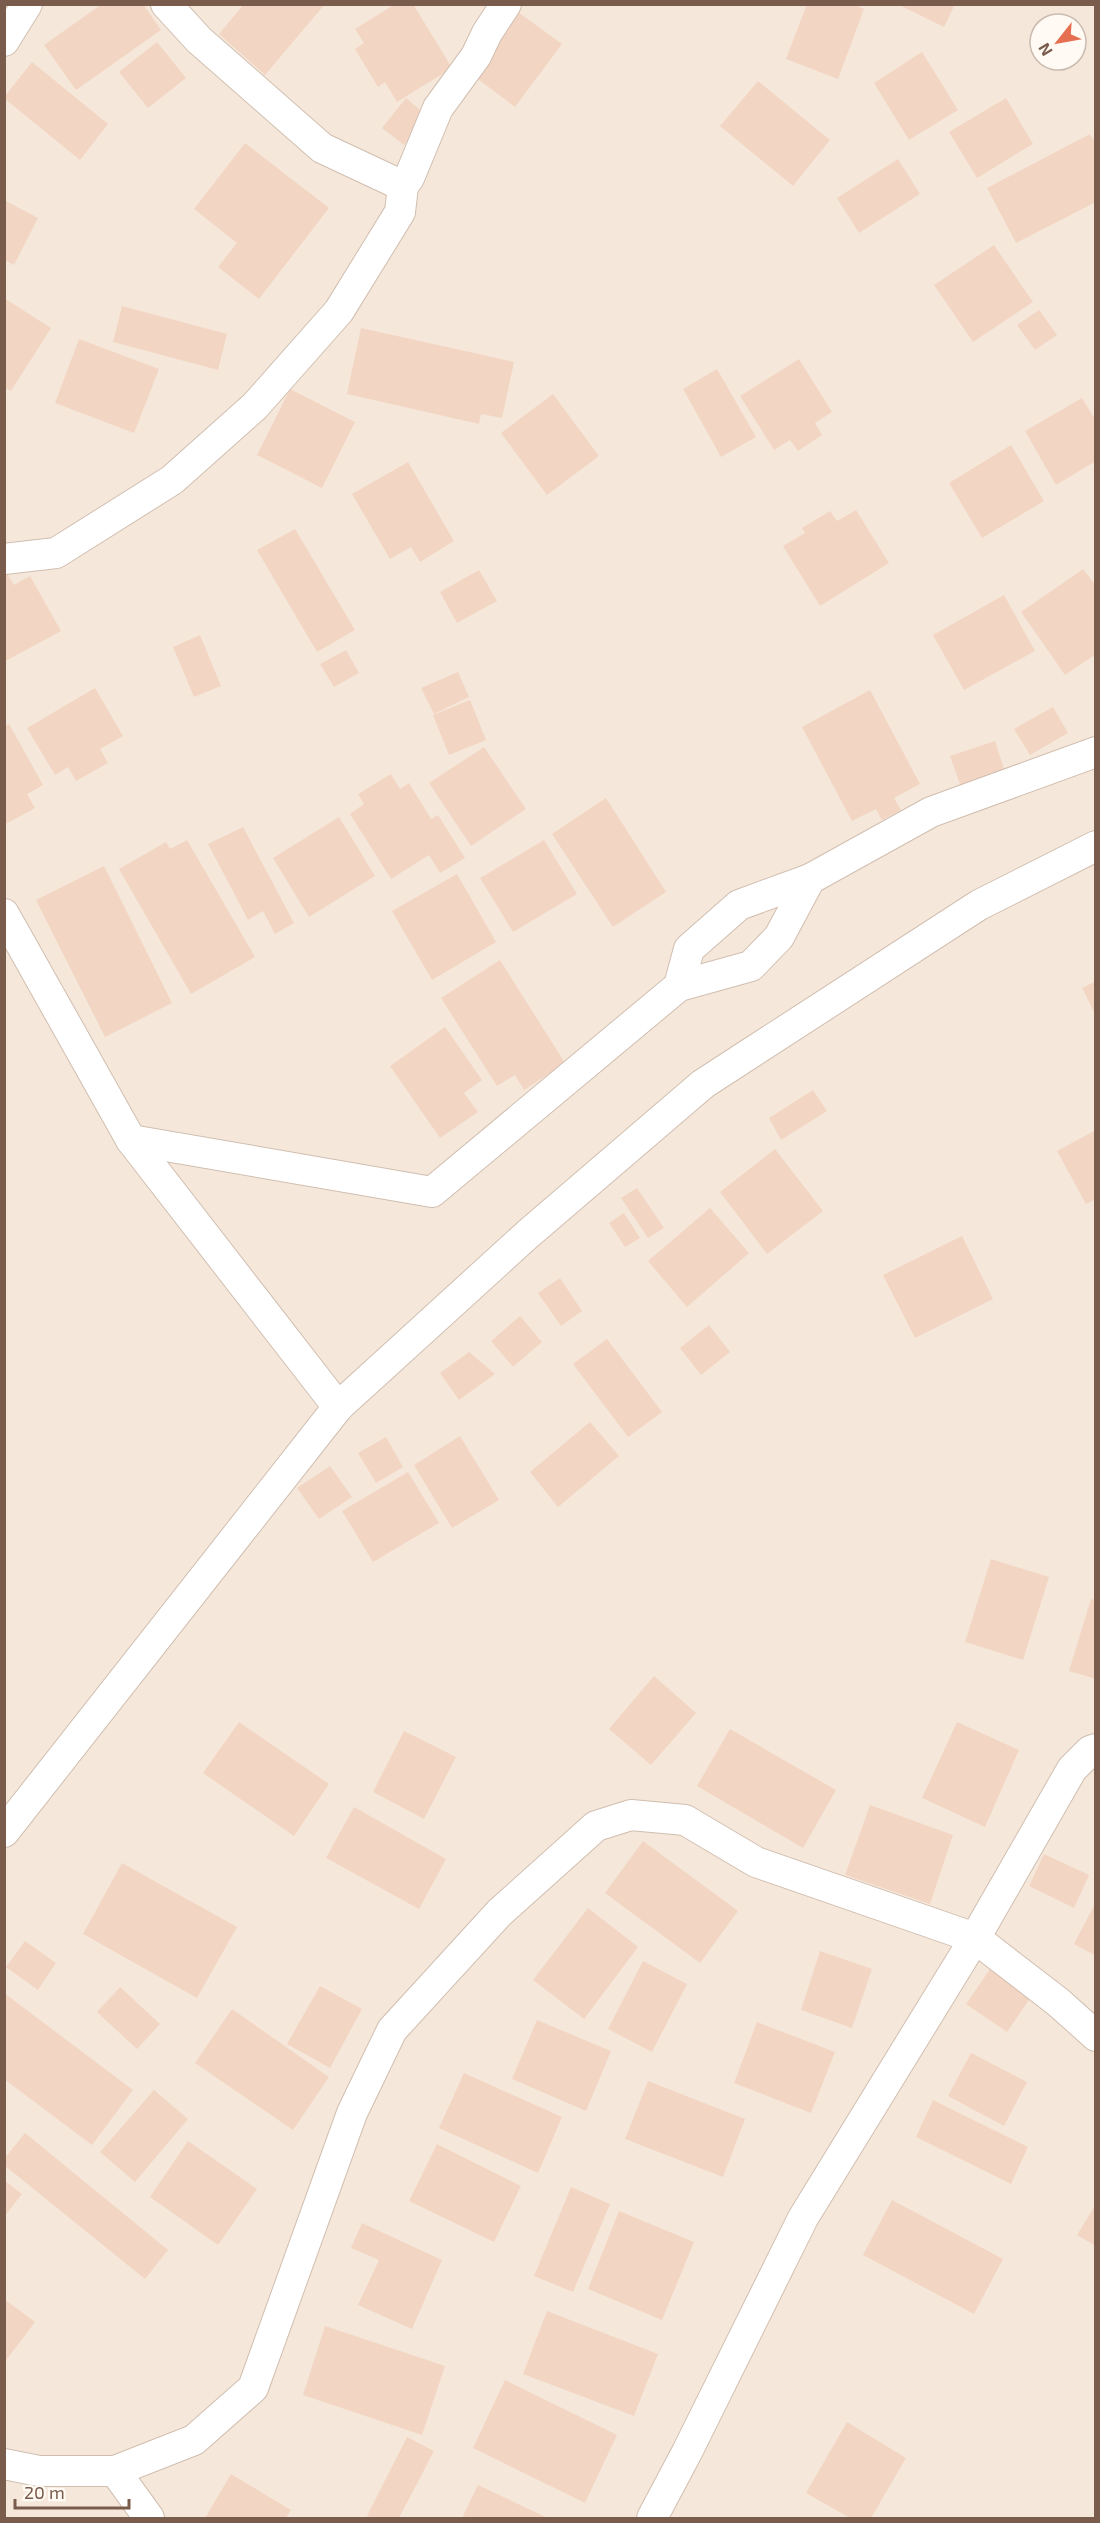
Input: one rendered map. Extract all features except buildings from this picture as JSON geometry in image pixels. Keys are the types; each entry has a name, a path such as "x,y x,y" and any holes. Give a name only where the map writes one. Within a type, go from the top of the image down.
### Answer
{"street":[{"path":"4,41 27,4"},
{"path":"166,4 199,40 322,148 403,186"},
{"path":"4,559 56,553 172,480 255,406 306,345 339,311 400,212 403,186 409,178 438,108 476,56 487,33 506,4"},
{"path":"679,986 689,949 739,905 810,879 931,812 1095,752"},
{"path":"4,1832 338,1407 528,1234 703,1084 979,904 1095,846"},
{"path":"131,1140 432,1192 679,986 751,966 778,938 810,879"},
{"path":"4,914 131,1140 338,1407"},
{"path":"652,2518 803,2218 975,1938 1072,1769 1095,1749"},
{"path":"4,2464 39,2470 116,2471 194,2440 253,2388 352,2113 392,2030 499,1913 596,1826 631,1815 685,1820 756,1862 975,1938 1058,2002 1095,2036"},
{"path":"116,2471 149,2518"}],"shaded area":[{"path":"5,5 1095,5 1095,2518 5,2518"}]}
